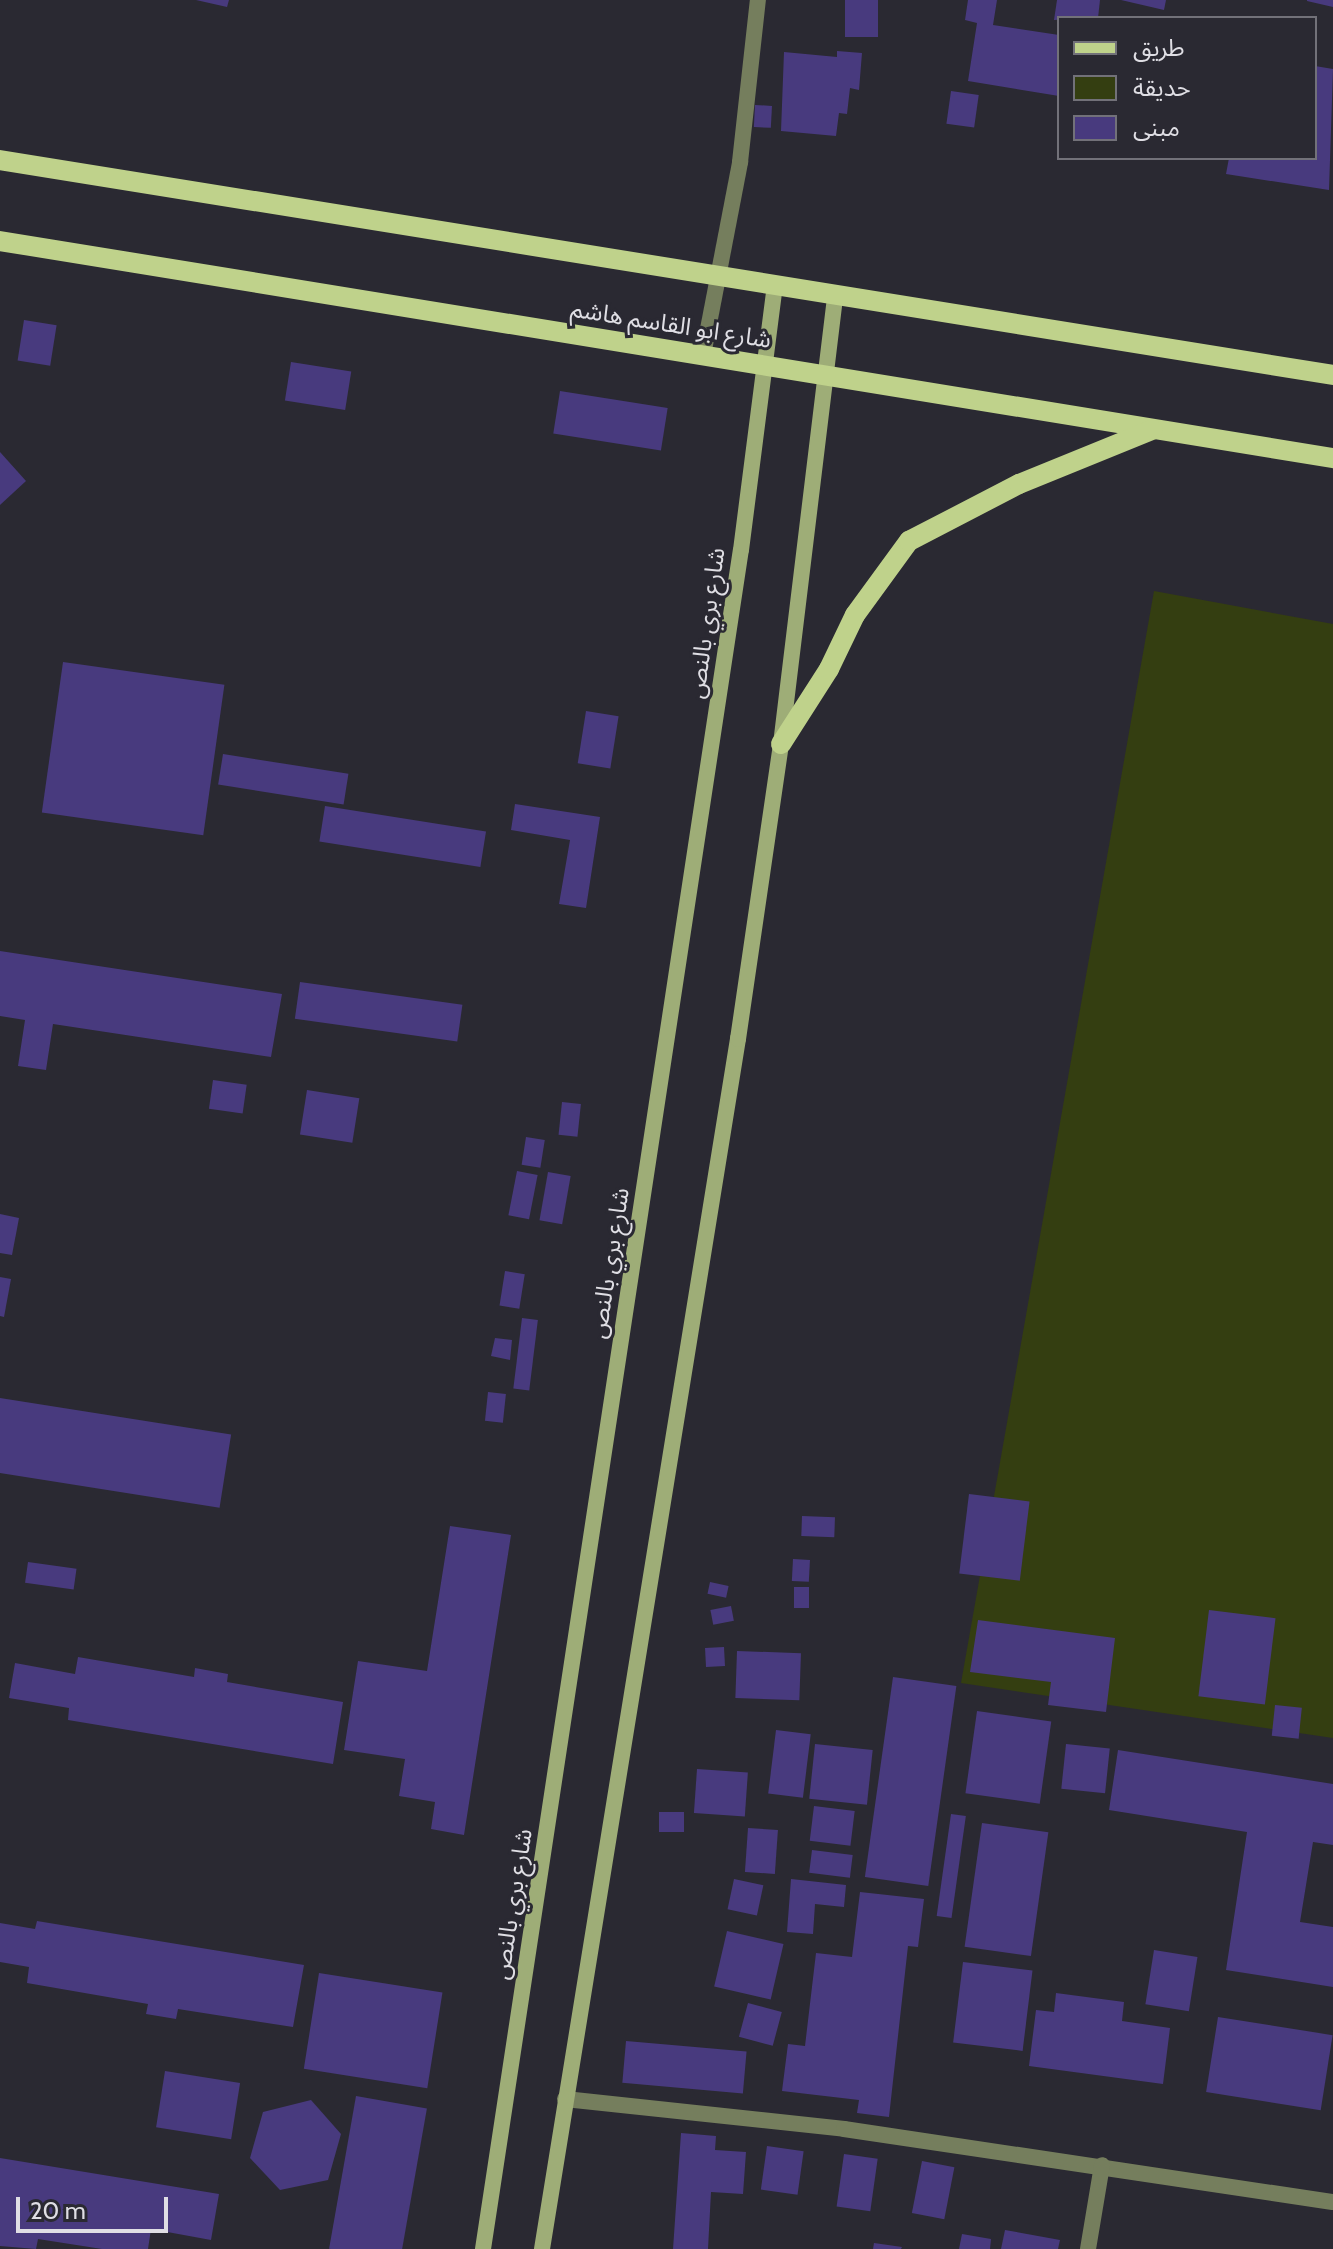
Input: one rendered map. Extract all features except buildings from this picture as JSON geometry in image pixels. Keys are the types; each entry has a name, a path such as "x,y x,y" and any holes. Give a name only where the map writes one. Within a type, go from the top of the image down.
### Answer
{"main road":[{"path":"0,160 1333,375"},
{"name":"شارع ابو القاسم هاشم","path":"0,241 1333,458"},
{"name":"شارع بري بالنص","path":"483,2249 739,566 775,284"},
{"path":"542,2249 675,1452 781,744 835,295"},
{"path":"781,744 829,669 855,615 909,541 1019,484 1155,429"}],"street":[{"path":"703,355 715,275 740,162 758,0"},
{"path":"565,2099 844,2129 1102,2165 1333,2202"},
{"path":"1088,2249 1102,2165"}],"green space":[{"path":"1154,591 1333,624 1333,1738 961,1683"}]}
